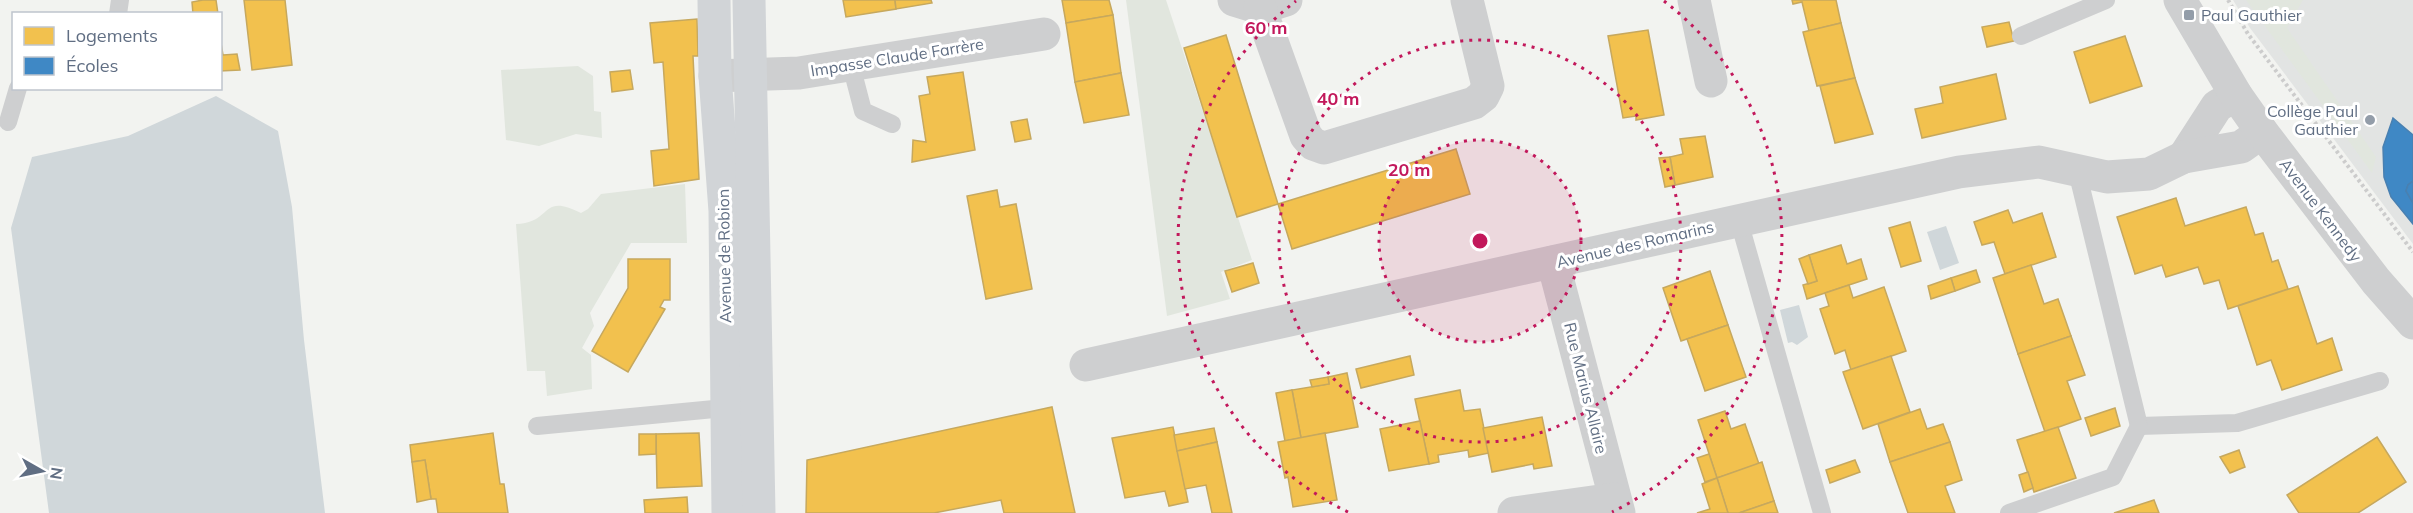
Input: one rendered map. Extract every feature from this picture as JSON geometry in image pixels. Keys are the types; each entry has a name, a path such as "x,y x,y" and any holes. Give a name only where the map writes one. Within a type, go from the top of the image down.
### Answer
{"main road":[{"name":"Avenue de Robion","path":"714,0 715,75 742,407 759,513"},
{"name":"Avenue de Robion","path":"728,513 742,407 750,75 749,0"}],"street":[{"path":"1260,3 1306,136 1313,144 1324,148 1474,104 1483,96 1488,86 1467,0"},
{"path":"1694,0 1711,81"},
{"name":"Avenue Kennedy","path":"2180,0 2236,95 2262,132 2376,281 2413,323"},
{"name":"Impasse Claude Farrère","path":"715,75 799,73 1044,34"},
{"path":"2184,157 2217,106 2236,95"},
{"name":"Avenue des Romarins","path":"1086,365 1959,172 2039,162 2107,177 2149,174 2184,157 2241,147 2262,132"},
{"name":"Rue Marius Allaire","path":"1553,262 1616,506"},
{"path":"1514,513 1616,506"}],"lane":[{"path":"2021,36 2106,0"},
{"path":"851,64 862,111 892,124"},
{"path":"8,122 17,90"},
{"path":"2009,513 2113,477 2139,426 2077,171"},
{"path":"1739,221 1822,513"},
{"path":"2139,426 2237,423 2380,381"},
{"path":"537,426 742,407"}],"path":[{"path":"2228,0 2248,34 2413,252"}],"shaded area":[{"path":"1126,0 1166,0 1252,260 1221,272 1230,299 1167,316"},
{"name":"Collège Paul Gauthier","path":"2233,0 2413,0 2413,244 2250,28"},
{"path":"2246,0 2303,0 2287,28 2376,157 2372,173"},
{"path":"578,66 593,76 594,111 601,112 602,138 576,134 539,146 506,140 501,70"},
{"path":"216,96 278,131 292,207 304,340 325,513 49,513 11,228 32,157 128,136"},
{"path":"685,184 687,243 631,243 590,313 594,326 582,348 591,355 592,389 547,396 545,371 527,371 516,224 536,219 552,207 568,207 581,213 588,209 601,194"},
{"path":"1946,226 1959,263 1940,270 1927,232"},
{"path":"1799,305 1808,337 1797,345 1792,342 1788,343 1780,310"}],"building: Logements":[{"path":"216,0 218,12 193,12 192,2"},
{"path":"244,0 285,0 292,65 252,70"},
{"path":"843,0 895,0 896,9 846,17"},
{"path":"895,0 931,0 932,3 896,9"},
{"path":"1062,0 1109,0 1113,15 1066,23"},
{"path":"1792,0 1836,0 1841,23 1809,31 1802,2 1793,4"},
{"path":"1113,15 1121,73 1075,82 1066,23"},
{"path":"697,19 698,56 693,56 699,179 654,186 651,151 669,149 663,62 654,63 650,23"},
{"path":"2009,22 2014,41 1987,47 1982,27"},
{"path":"1841,23 1855,78 1817,86 1803,32"},
{"path":"1648,30 1664,115 1636,120 1636,116 1623,118 1608,36"},
{"path":"1226,35 1278,204 1237,217 1184,48"},
{"path":"2125,36 2142,86 2090,103 2074,52"},
{"path":"222,49 223,55 237,54 240,70 222,71"},
{"path":"630,70 633,89 612,92 610,72"},
{"path":"963,72 975,150 912,162 913,140 926,142 919,96 930,94 927,77"},
{"path":"1121,73 1129,115 1084,123 1075,82"},
{"path":"1996,74 2006,119 1922,138 1915,109 1943,103 1940,87"},
{"path":"1855,78 1873,134 1835,143 1820,86"},
{"path":"1027,119 1031,139 1015,142 1011,122"},
{"path":"1705,136 1713,177 1675,185 1670,157 1683,154 1680,139"},
{"path":"1456,149 1470,194 1292,249 1278,204"},
{"path":"1670,157 1675,185 1665,187 1659,158"},
{"path":"997,190 1000,207 1016,204 1032,289 986,299 967,196"},
{"path":"2176,198 2185,226 2246,207 2255,235 2263,233 2272,262 2278,260 2288,289 2228,309 2219,280 2204,284 2198,267 2166,277 2162,265 2135,274 2117,217"},
{"path":"2008,210 2013,223 2042,213 2056,257 2005,274 1994,242 1982,245 1974,222"},
{"path":"1910,222 1921,261 1901,267 1889,228"},
{"path":"1841,245 1847,264 1861,259 1867,279 1807,299 1803,285 1817,281 1809,255"},
{"path":"1809,255 1817,281 1808,284 1799,259"},
{"path":"628,259 670,259 670,300 664,300 660,307 665,309 628,372 592,351 628,288"},
{"path":"1253,263 1259,283 1232,292 1225,271"},
{"path":"2031,265 2044,304 2058,299 2071,336 2018,354 1993,278"},
{"path":"1976,270 1980,282 1955,291 1951,278"},
{"path":"1710,271 1728,325 1681,341 1663,288"},
{"path":"1951,278 1955,291 1931,299 1928,286"},
{"path":"1849,285 1853,298 1884,287 1906,351 1851,370 1845,350 1835,354 1820,309 1829,306 1825,293"},
{"path":"2298,286 2317,344 2332,338 2342,370 2282,390 2271,360 2257,365 2238,306"},
{"path":"1728,325 1746,377 1705,391 1687,339"},
{"path":"2071,336 2085,375 2067,381 2081,419 2045,432 2018,354"},
{"path":"1410,356 1414,375 1361,388 1356,369"},
{"path":"1891,356 1910,412 1863,429 1843,372"},
{"path":"1347,373 1358,427 1301,438 1292,390 1329,384 1328,377"},
{"path":"1328,377 1329,384 1312,387 1310,380"},
{"path":"1292,390 1301,438 1285,441 1276,393"},
{"path":"1460,390 1464,411 1480,409 1489,453 1469,457 1468,450 1438,455 1439,462 1429,464 1415,399"},
{"path":"1052,407 1075,513 1004,513 1001,500 934,513 806,513 807,460"},
{"path":"2115,408 2120,426 2091,436 2085,418"},
{"path":"1920,409 1927,429 1943,424 1950,442 1890,462 1878,424"},
{"path":"1725,411 1731,429 1745,424 1759,464 1717,478 1698,420"},
{"path":"1542,417 1552,466 1534,469 1533,464 1492,472 1483,428"},
{"path":"1420,421 1429,464 1389,471 1380,429"},
{"path":"1173,427 1188,502 1169,506 1165,491 1125,498 1112,438"},
{"path":"2058,427 2076,478 2034,492 2017,440"},
{"path":"1214,428 1217,442 1177,451 1174,435"},
{"path":"493,433 500,484 504,484 508,513 438,513 436,499 431,499 425,460 412,462 410,445"},
{"path":"699,433 702,486 657,488 656,434"},
{"path":"1325,433 1337,500 1293,507 1288,477 1285,478 1278,442"},
{"path":"639,434 656,434 656,454 639,455"},
{"path":"2377,437 2406,482 2358,513 2299,513 2287,495"},
{"path":"1217,442 1232,513 1212,513 1206,485 1185,489 1177,451"},
{"path":"1950,442 1962,480 1945,486 1955,513 1908,513 1890,462"},
{"path":"2239,450 2245,467 2230,473 2220,457"},
{"path":"1709,454 1717,478 1705,482 1697,458"},
{"path":"425,460 431,499 417,502 412,462"},
{"path":"1855,460 1860,472 1830,483 1826,470"},
{"path":"1762,462 1774,501 1739,513 1728,513 1717,478"},
{"path":"2028,472 2033,488 2024,492 2019,475"},
{"path":"1717,478 1728,513 1697,513 1710,509 1702,484"},
{"path":"687,497 688,513 645,513 644,500"},
{"path":"2154,500 2159,513 2114,513"},
{"path":"1774,501 1778,513 1739,513"}],"building: Écoles":[{"path":"2393,118 2413,135 2413,181 2408,185 2406,191 2413,203 2413,224 2391,197 2384,177 2383,147"},
{"path":"2413,181 2413,203 2406,191 2408,185"}],"place":[{"name":"Paul Gauthier","path":"2189,15"},
{"name":"Collège Paul Gauthier","path":"2370,120"}]}
